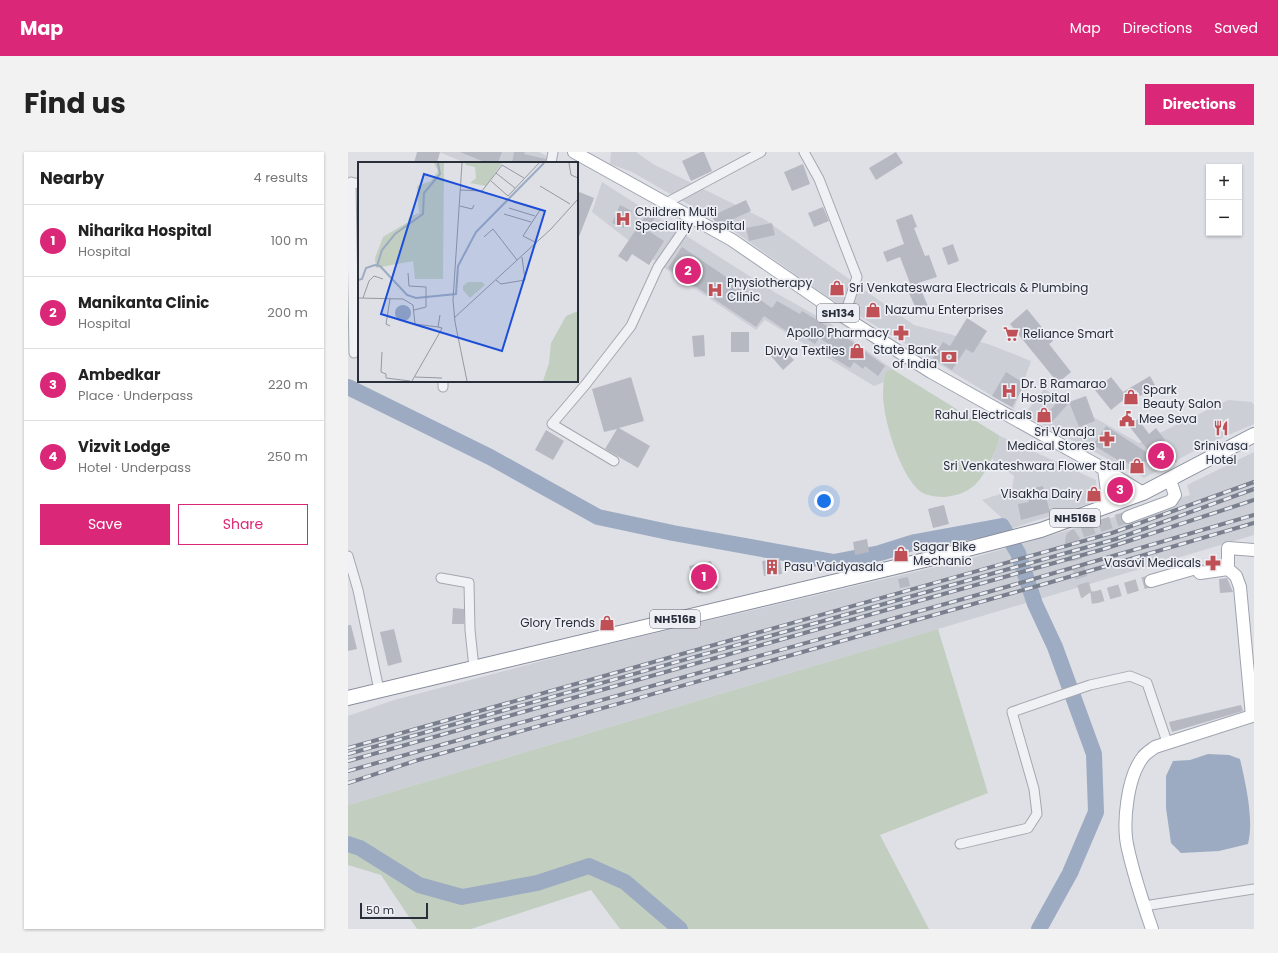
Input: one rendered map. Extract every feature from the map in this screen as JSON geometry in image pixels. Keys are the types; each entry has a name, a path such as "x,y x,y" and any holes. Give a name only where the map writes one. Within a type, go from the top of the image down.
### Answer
{"highway":[{"name":"NH516B","path":"348,698 1003,541 1041,530 1143,493 1254,435"}],"main road":[{"name":"SH134","path":"574,152 732,240 844,317 973,397 1104,469 1143,493"},
{"path":"1104,469 1109,506"},
{"path":"1128,517 1171,501 1175,495 1170,480"},
{"path":"1152,929 1127,848 1125,825 1132,781 1144,756 1155,748 1167,742 1252,716 1240,587 1236,576 1228,569 1228,548 1254,550"},
{"path":"1151,581 1196,568 1200,573 1228,569"}],"street":[{"path":"551,162 553,152"},
{"path":"666,203 761,152"},
{"path":"804,152 819,179 857,277 844,317"},
{"path":"354,353 351,182 358,184"},
{"path":"614,461 552,424 586,384 631,326 658,267 692,218"},
{"path":"348,556 358,590 379,690"},
{"path":"441,578 469,583 470,630 474,668"},
{"path":"960,844 1028,828 1037,814 1034,789 1012,712 1090,685 1130,676 1147,683 1167,742"},
{"path":"1144,906 1254,890"}],"shaded area":[{"path":"439,152 539,152 557,162 464,162"},
{"path":"611,152 636,152 653,164 764,219 914,325 988,344 1031,361 1014,409 826,296 728,227 632,172 610,164"},
{"path":"602,182 776,293 831,324 892,369 885,372 884,382 874,386 765,320 756,330 663,267 592,212"},
{"path":"1044,389 1139,443 1228,400 1252,402 1254,405 1254,424 1203,446 1144,478 1024,415"},
{"path":"1000,436 1096,480 1097,501 1013,528 982,500 1012,490 1014,476 992,459"},
{"path":"1254,452 1254,535 348,805 348,716 394,700 576,652 961,561 1190,495 1187,485"}],"green space":[{"path":"892,369 1000,436 989,465 980,479 970,489 963,493 945,497 923,493 913,484 900,461 889,432 886,418 883,391 885,372"},
{"path":"938,629 988,793 880,835 929,929 620,929 591,890 471,929 417,929 381,875 348,865 348,805"}],"water":[{"path":"1208,754 1229,755 1240,759 1250,813 1250,835 1248,844 1219,851 1181,853 1171,843 1166,808 1166,776 1173,761 1190,760"}],"building":[{"path":"417,152 440,152 437,162 414,162"},
{"path":"460,152 502,152 498,162 485,162"},
{"path":"514,152 525,152 524,154 546,159 545,162 512,162"},
{"path":"704,152 712,171 691,181 682,161"},
{"path":"896,152 903,163 876,180 869,168"},
{"path":"803,164 810,184 792,191 784,172"},
{"path":"578,191 594,198 578,239"},
{"path":"746,200 751,211 720,225 715,222 712,216"},
{"path":"620,205 632,211 624,228 612,223"},
{"path":"823,207 829,221 814,227 808,213"},
{"path":"648,212 655,218 647,230 664,241 649,265 632,254 627,262 618,256"},
{"path":"912,214 917,227 914,228 925,256 929,255 937,277 918,283 928,306 917,311 909,293 913,291 900,257 887,262 883,252 904,244 896,220"},
{"path":"772,223 775,235 749,241 746,228"},
{"path":"953,244 959,261 948,265 942,248"},
{"path":"682,247 772,308 777,301 800,314 802,311 847,338 885,366 878,376 865,366 863,369 854,362 850,368 832,357 838,350 819,338 815,344 800,335 799,337 788,332 764,316 756,327 668,268"},
{"path":"1027,309 1053,341 1049,344 1071,372 1058,383 1010,324"},
{"path":"967,318 987,331 973,353 966,349 952,370 933,358 943,342 950,346"},
{"path":"731,332 749,332 749,352 731,352"},
{"path":"704,335 705,356 694,357 692,336"},
{"path":"781,347 794,360 783,370 771,356"},
{"path":"1006,372 1025,384 1012,407 992,396"},
{"path":"1150,376 1156,387 1140,396 1136,390 1111,410 1095,390 1111,377 1123,392"},
{"path":"631,377 644,421 619,428 650,446 638,468 605,449 617,429 604,432 592,389"},
{"path":"1086,396 1095,421 1079,427 1069,402"},
{"path":"1061,398 1068,404 1051,423 1044,417"},
{"path":"1138,419 1149,434 1156,428 1165,440 1163,442 1177,461 1168,468 1154,450 1151,454 1129,426"},
{"path":"1106,426 1151,455 1139,471 1120,458 1118,460 1093,445"},
{"path":"546,430 564,441 553,460 535,450"},
{"path":"1043,486 1050,512 1021,520 1018,504 1029,502 1026,490"},
{"path":"944,505 949,524 933,528 928,509"},
{"path":"867,539 869,552 855,555 853,542"},
{"name":"Pasu Vaidyasala","path":"780,558 782,574 764,576 762,561"},
{"path":"711,561 718,588 697,594 689,566"},
{"path":"908,577 910,586 900,588 898,579"},
{"path":"1227,578 1233,592 1220,593 1219,579"},
{"path":"453,608 464,609 464,624 452,624"},
{"path":"348,625 351,625 357,649 348,651"},
{"path":"394,629 402,662 388,666 380,632"},
{"path":"1241,705 1243,711 1172,732 1169,722"}],"waterway":[{"path":"348,387 490,457 598,517 673,533 834,562 880,553 915,542 1002,526 1018,553 1035,604 1055,647 1094,754 1096,812 1070,873 1039,929"},
{"path":"348,844 360,848 419,885 462,897 537,883 589,866 625,882 680,929"}],"tunnel":[{"path":"1128,517 1078,533 1072,537 1071,542 1086,594 1089,598 1097,597 1151,581"}],"railway":[{"path":"348,748 1112,533 1254,482"},
{"path":"348,754 1116,539 1254,489"},
{"path":"348,761 1104,549 1254,500"},
{"path":"348,771 1013,585 1254,515"},
{"path":"348,783 418,760 1048,583 1254,523"}],"place":[{"name":"Children Multi Speciality Hospital","path":"623,219"},
{"name":"Manikanta Clinic","path":"688,271"},
{"name":"Sri Venkateswara Electricals & Plumbing","path":"837,288"},
{"name":"Physiotherapy Clinic","path":"715,290"},
{"name":"Nazumu Enterprises","path":"873,310"},
{"name":"Apollo Pharmacy","path":"901,333"},
{"name":"Reliance Smart","path":"1011,334"},
{"name":"Divya Textiles","path":"857,351"},
{"name":"State Bank of India","path":"949,357"},
{"name":"Dr. B Ramarao Hospital","path":"1009,391"},
{"name":"Spark Beauty Salon","path":"1131,397"},
{"name":"Rahul Electricals","path":"1044,415"},
{"name":"Mee Seva","path":"1127,419"},
{"name":"Srinivasa Hotel","path":"1221,428"},
{"name":"Sri Vanaja Medical Stores","path":"1107,439"},
{"name":"Vizvit Lodge","path":"1161,456"},
{"name":"Sri Venkateshwara Flower Stall","path":"1137,466"},
{"name":"Ambedkar","path":"1120,490"},
{"name":"Visakha Dairy","path":"1094,494"},
{"name":"Sagar Bike Mechanic","path":"901,554"},
{"name":"Vasavi Medicals","path":"1213,563"},
{"name":"Pasu Vaidyasala","path":"772,567"},
{"name":"Niharika Hospital","path":"704,577"},
{"name":"Glory Trends","path":"607,623"}]}
